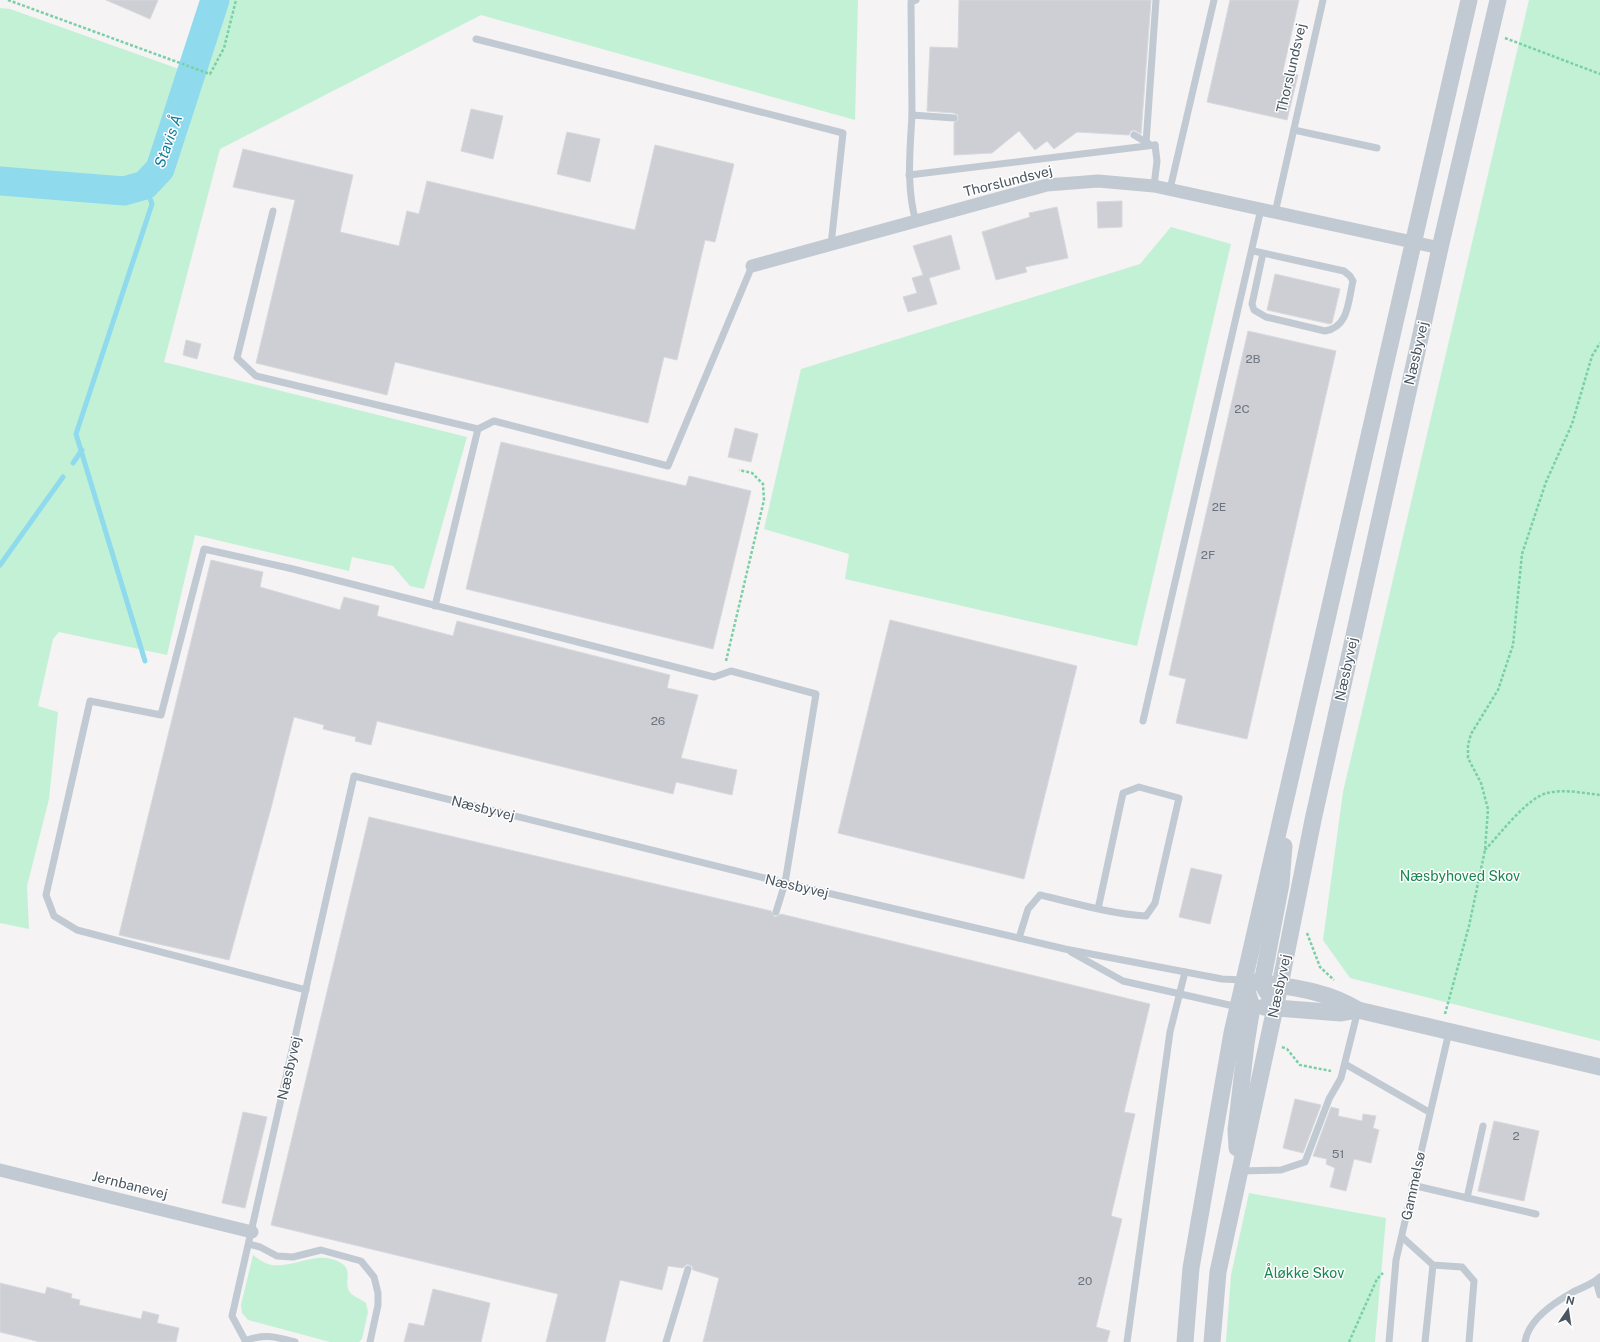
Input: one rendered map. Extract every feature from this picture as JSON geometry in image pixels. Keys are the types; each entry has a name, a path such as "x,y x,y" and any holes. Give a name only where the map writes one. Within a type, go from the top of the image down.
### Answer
{"street":[{"name":"Næsbyvej","path":"1185,1342 1190,1268 1232,1033 1245,1007 1244,980 1412,242 1469,0"},
{"name":"Næsbyvej","path":"1212,1342 1218,1272 1280,985 1313,820 1440,248 1498,0"},
{"name":"Thorslundsvej","path":"752,266 1047,185 1098,182 1154,186 1170,189 1440,248"},
{"path":"1275,1006 1262,983 1281,884 1289,786"},
{"path":"1244,980 1320,992 1345,1002 1358,1010 1600,1067"},
{"path":"1239,1171 1236,1130 1246,1044 1245,1007 1275,1006 1341,1012 1358,1010"},
{"name":"Jernbanevej","path":"0,1170 250,1238"}],"lane":[{"path":"916,0 911,2 912,115 909,175 911,204 916,222"},
{"path":"1146,143 1156,0"},
{"path":"1170,189 1214,0"},
{"name":"Thorslundsvej","path":"1275,213 1323,0"},
{"path":"476,39 843,134 831,244"},
{"path":"912,115 954,118"},
{"path":"1294,130 1377,148"},
{"path":"1134,135 1146,143 1155,145"},
{"path":"909,175 1155,145"},
{"path":"1154,186 1157,161 1155,145"},
{"path":"1142,721 1253,251 1261,210"},
{"path":"273,211 237,358 256,376 478,429 494,421 668,466 752,266"},
{"path":"1253,251 1263,253 1344,271 1350,276 1352,281 1344,318 1341,324 1334,329 1326,331 1266,317 1254,310 1252,304 1263,253"},
{"path":"434,606 478,429"},
{"path":"306,990 76,930 54,916 46,895 90,701 161,715 204,549 293,569 714,677 731,671 816,694 785,883 776,912"},
{"name":"Næsbyvej","path":"245,1342 232,1316 354,776 785,883 1065,949 1222,980 1244,980"},
{"path":"1019,938 1028,909 1040,895 1128,915 1146,916 1155,903 1179,798 1138,787 1123,793 1098,908"},
{"name":"Næsbyvej","path":"1065,949 1123,981 1245,1007"},
{"path":"1127,1342 1170,1032 1185,972"},
{"path":"1239,1171 1281,1170 1305,1162 1329,1100 1342,1074 1358,1010"},
{"name":"Gammelsø","path":"1389,1342 1396,1260 1412,1185 1449,1032"},
{"path":"1345,1064 1429,1112"},
{"path":"1467,1198 1483,1126"},
{"path":"1412,1185 1536,1214"},
{"path":"1402,1237 1433,1265 1462,1267 1474,1281 1469,1342"},
{"path":"250,1238 260,1247 277,1256 293,1257 322,1250 362,1261 374,1277 378,1293 378,1305 370,1342"},
{"path":"1425,1342 1433,1265"},
{"path":"666,1342 688,1269"},
{"path":"1525,1342 1526,1334 1543,1312 1572,1293 1598,1279 1600,1296"},
{"path":"245,1342 258,1336 265,1335 295,1342"}],"path":[{"path":"8,0 210,74 224,48 236,0"},
{"path":"1490,35 1510,39 1600,74"},
{"path":"1449,1032 1444,1016 1469,926 1485,850 1488,809 1481,783 1468,758 1468,745 1471,734 1498,690 1513,645 1522,554 1546,482 1572,424 1592,356 1600,343"},
{"path":"723,674 764,500 763,484 752,473 739,470"},
{"path":"1485,850 1526,805 1546,793 1568,791 1600,795"},
{"path":"1294,912 1308,934 1320,967 1336,982"},
{"path":"1267,1040 1287,1049 1300,1064 1342,1074"},
{"path":"1349,1342 1377,1279 1396,1260"}],"green space":[{"path":"220,0 858,0 855,120 481,15 220,149 164,362 467,437 424,589 410,586 393,566 352,557 349,571 195,535 167,655 59,632 53,639 38,706 58,712 49,799 27,886 29,929 0,923 0,193 97,198 144,198 158,193 193,102"},
{"name":"Næsbyhoved Skov","path":"1529,0 1600,0 1600,1041 1350,978 1323,940 1343,792"},
{"path":"0,8 10,9 179,69 168,118 160,145 152,164 143,174 136,178 124,181 0,168"},
{"path":"1171,227 1231,244 1137,646 845,579 849,554 764,529 801,369 1140,264"},
{"name":"Åløkke Skov","path":"1249,1193 1386,1218 1375,1342 1226,1342 1231,1275"},
{"path":"253,1255 272,1265 290,1264 315,1258 324,1258 332,1259 345,1266 347,1269 347,1283 349,1291 366,1303 368,1312 362,1339 359,1342 330,1342 248,1320 242,1313 241,1305"}],"building":[{"path":"106,0 158,0 150,19"},
{"path":"959,0 1151,0 1141,134 1134,130 1131,131 1129,135 1077,132 1054,149 1047,141 1035,150 1019,131 992,153 954,155 954,123 958,120 958,115 954,113 927,111 930,47 958,48"},
{"path":"1230,0 1299,0 1283,71 1298,75 1287,120 1207,102"},
{"path":"471,109 503,116 493,159 461,151"},
{"path":"567,132 600,139 590,182 557,174"},
{"path":"655,145 734,164 715,242 705,240 677,360 664,357 648,423 395,362 387,395 256,363 295,200 233,187 243,149 353,175 340,232 399,246 407,211 419,214 427,181 635,230"},
{"path":"1122,201 1122,227 1098,228 1097,202"},
{"path":"1057,207 1068,258 1025,267 1027,272 996,280 982,232 1030,217 1029,213"},
{"path":"951,235 960,269 929,278 937,304 908,312 903,297 917,293 912,278 923,275 913,246"},
{"path":"1275,274 1340,289 1332,323 1330,324 1267,310"},
{"path":"1248,331 1336,351 1247,739 1176,723 1186,679 1169,675"},
{"path":"186,340 201,344 197,359 183,355"},
{"path":"735,428 758,434 751,462 728,457"},
{"path":"501,442 686,486 689,476 751,491 713,649 466,589"},
{"path":"211,560 263,572 260,587 340,610 344,597 379,606 377,616 453,636 457,621 670,675 667,688 698,695 681,758 737,770 732,795 676,782 673,794 377,721 371,745 355,741 356,737 323,729 324,725 294,717 271,808 229,960 119,935"},
{"path":"890,620 1077,666 1024,879 838,833"},
{"path":"369,817 771,911 775,917 781,914 1150,1004 1124,1112 1135,1114 1111,1216 1122,1219 1096,1327 1110,1331 1107,1342 703,1342 719,1278 693,1270 692,1266 687,1264 683,1268 668,1266 662,1290 620,1280 605,1342 546,1342 558,1294 271,1225"},
{"path":"1191,868 1222,875 1210,924 1179,917"},
{"path":"1295,1099 1321,1105 1303,1153 1283,1148"},
{"path":"1331,1107 1339,1109 1338,1116 1362,1121 1363,1114 1376,1116 1373,1128 1379,1130 1371,1163 1354,1159 1346,1191 1330,1187 1335,1168 1326,1164 1327,1159 1313,1156"},
{"path":"243,1112 267,1117 245,1208 222,1203"},
{"path":"1494,1121 1539,1131 1524,1201 1478,1191"},
{"path":"0,1283 45,1294 47,1287 72,1294 71,1298 80,1300 79,1305 141,1319 143,1311 159,1315 157,1323 179,1328 176,1342 40,1342 0,1332"},
{"path":"433,1289 490,1303 481,1342 404,1342 409,1323 424,1326"}],"waterway":[{"name":"Stavis Å","path":"0,181 124,191 145,185 160,169 215,0"},
{"path":"145,185 152,204 76,434 145,661"},
{"path":"73,463 82,450"},
{"path":"0,565 63,477"}]}
